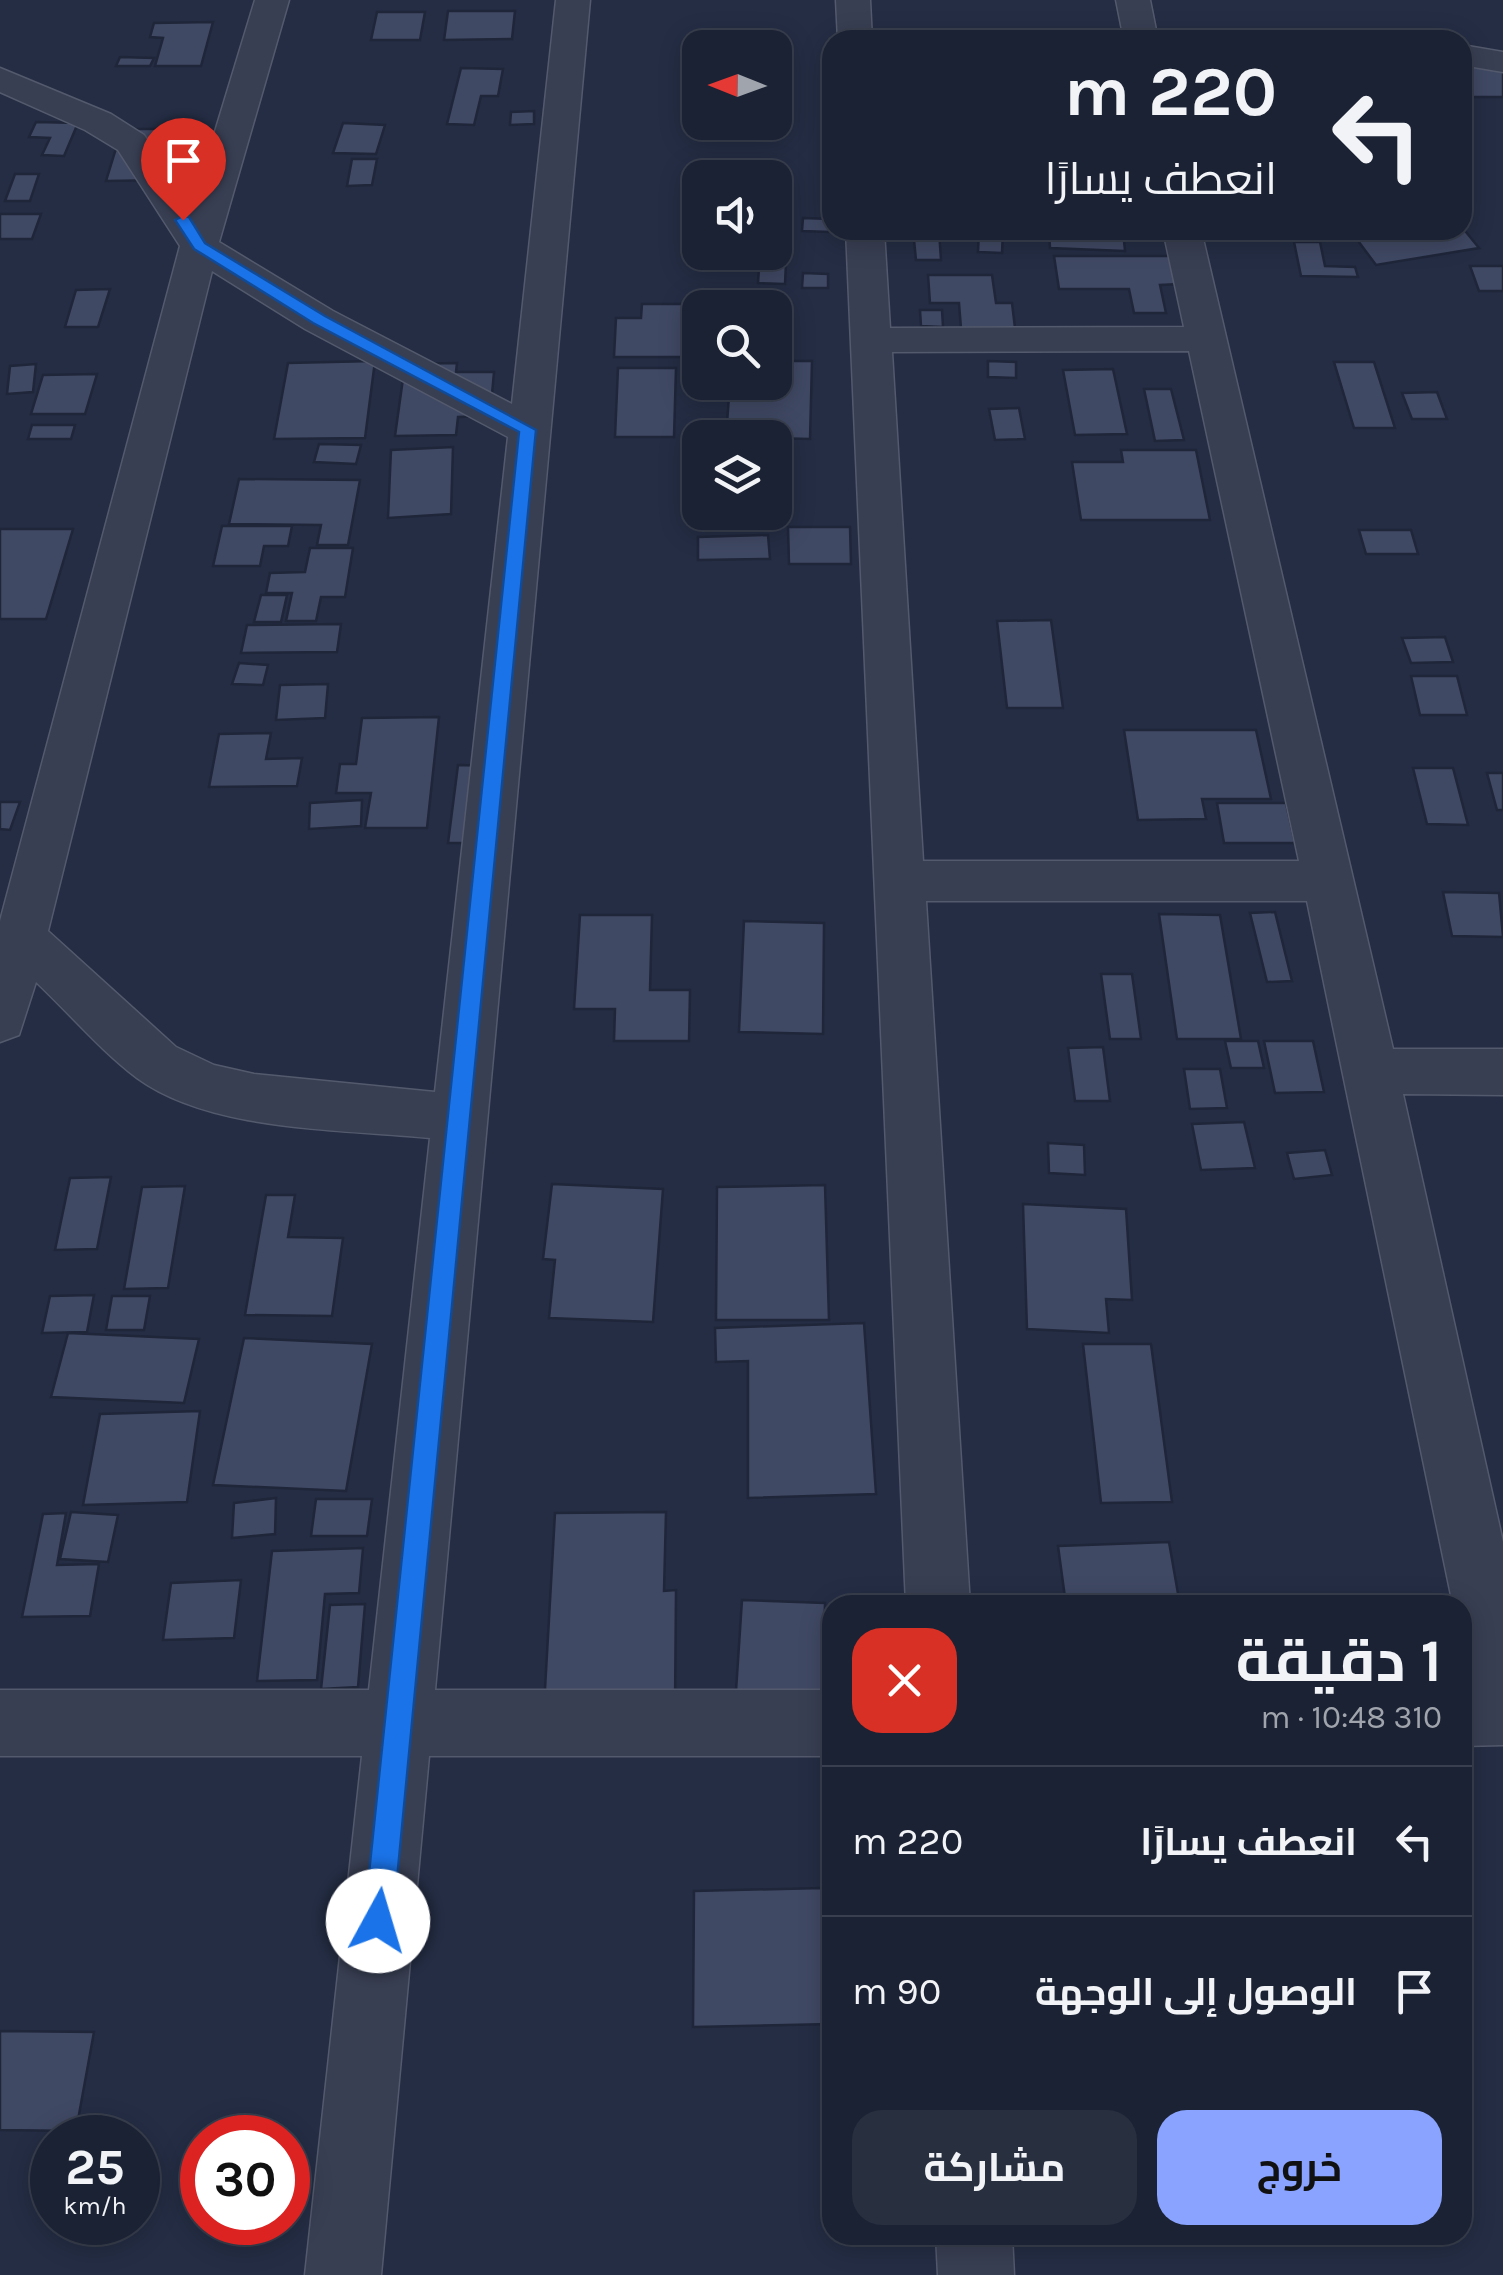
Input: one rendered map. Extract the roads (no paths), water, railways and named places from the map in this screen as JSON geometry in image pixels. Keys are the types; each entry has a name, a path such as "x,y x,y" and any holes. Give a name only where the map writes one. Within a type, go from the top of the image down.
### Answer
{"street":[{"path":"0,1020 21,937 23,838 272,0"},
{"path":"343,2275 573,0"},
{"path":"854,0 856,30"},
{"path":"1132,0 1139,30"},
{"path":"1472,57 1503,62"},
{"path":"0,80 98,122 131,143 199,246 319,320 528,430"},
{"path":"866,240 937,1595"},
{"path":"1184,240 1371,1070 1503,1689"},
{"path":"871,340 1206,339"},
{"path":"900,880 1328,882"},
{"path":"21,937 156,1063 204,1086 254,1097 458,1118"},
{"path":"1371,1070 1503,1072"},
{"path":"1472,1713 1503,1712"},
{"path":"0,1723 822,1723"},
{"path":"974,2245 976,2275"}]}
